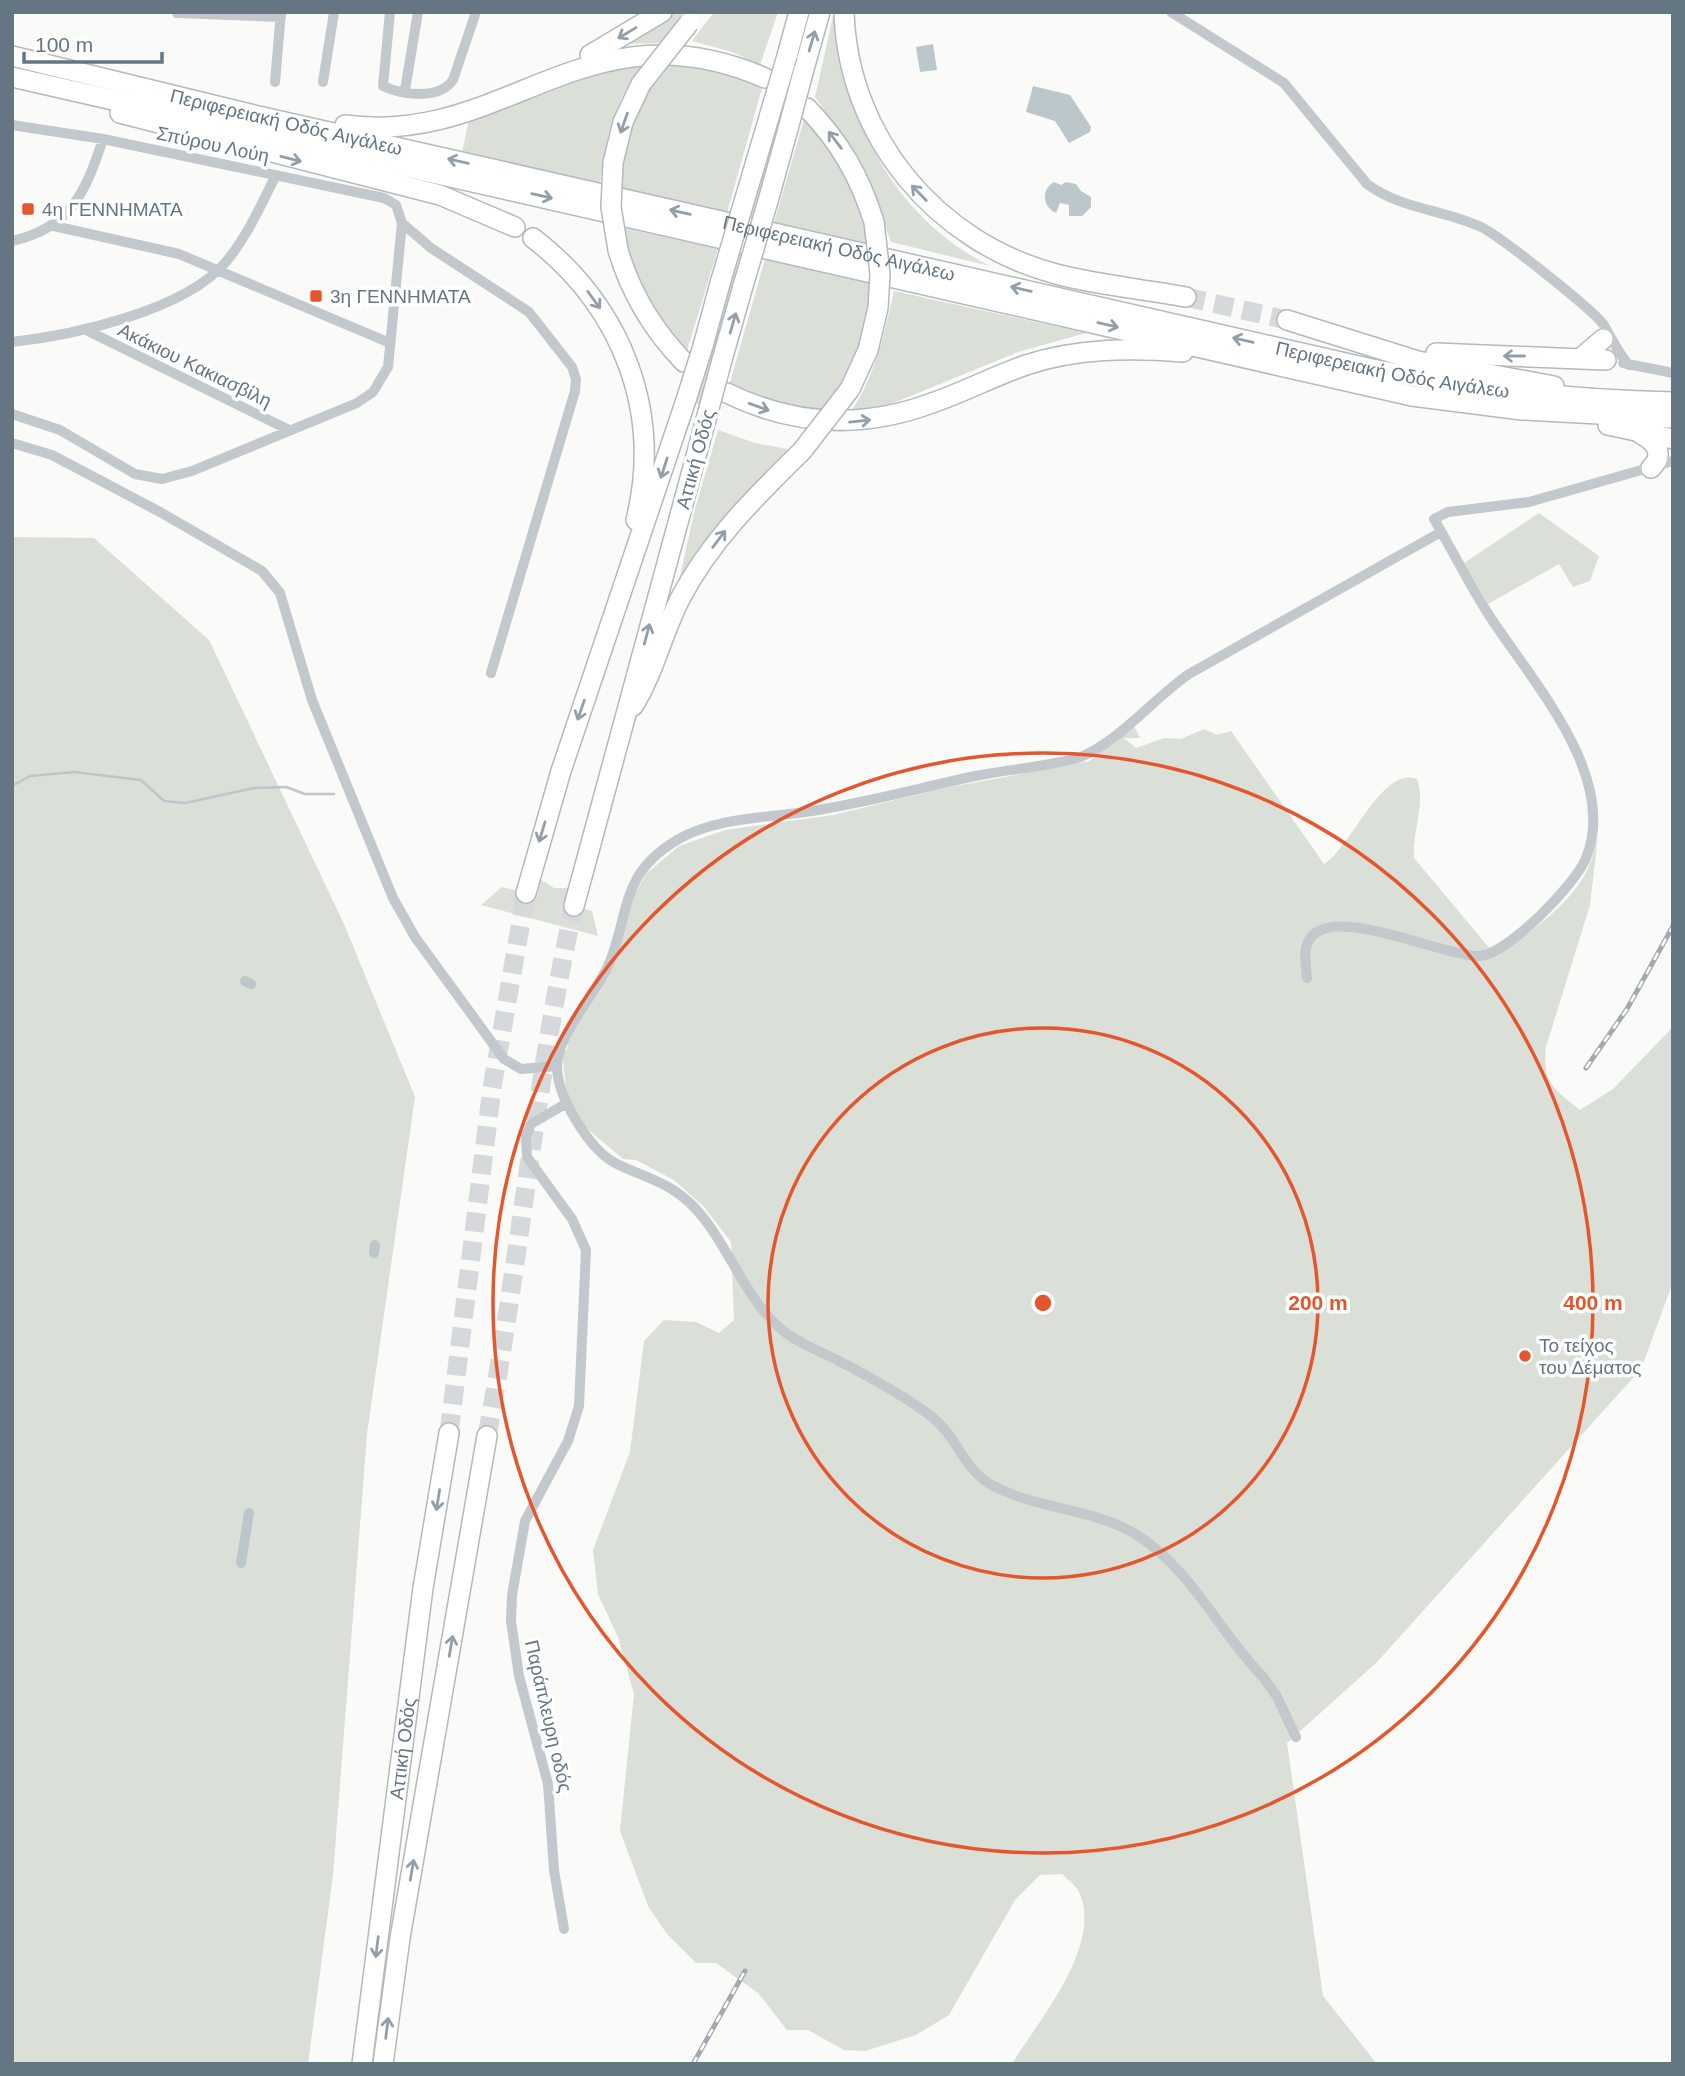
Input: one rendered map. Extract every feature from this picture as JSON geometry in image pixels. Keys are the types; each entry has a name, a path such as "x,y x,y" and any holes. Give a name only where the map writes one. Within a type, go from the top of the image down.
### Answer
{"highway":[{"path":"563,70 662,12"},
{"name":"Αττική Οδός","path":"526,893 561,771 703,346 799,12"},
{"name":"Αττική Οδός","path":"574,906 622,723 820,12"},
{"path":"844,12 853,73 868,118 904,177 943,216 989,247 1047,271 1186,297"},
{"path":"684,362 643,311 618,250 611,207 614,163 623,122 641,84 695,17"},
{"path":"250,114 282,114 356,127 393,126 465,110 563,70 612,55 661,51 719,59 765,78"},
{"name":"Περιφερειακή Οδός Αιγάλεω","path":"12,57 250,114 1372,369 1518,394 1673,400"},
{"name":"Περιφερειακή Οδός Αιγάλεω","path":"12,77 1412,396 1586,415 1673,418"},
{"path":"44,84 73,99 163,127 440,195 515,227"},
{"path":"622,723 647,684 667,624 693,575 737,517 802,451 850,389 868,350 878,308 879,257 874,222 849,160 826,128 807,108"},
{"path":"533,238 580,280 605,315 624,350 641,406 645,448 640,500 601,649"},
{"path":"1287,320 1418,361 1548,385 1673,400"},
{"path":"1313,327 1448,354 1606,360"},
{"path":"1582,357 1602,331"},
{"path":"727,393 748,404 793,417 853,422 912,410 1025,365 1087,352 1161,350 1263,367 1312,372"},
{"path":"1470,403 1499,413 1634,430 1673,439"},
{"path":"1634,430 1656,444 1658,457 1651,468"},
{"name":"Αττική Οδός","path":"362,2064 423,1588 449,1433"},
{"name":"Αττική Οδός","path":"383,2064 400,1938 487,1436"}],"street":[{"path":"323,82 334,12"},
{"path":"390,12 382,84 386,88 430,94 449,85 476,12"},
{"path":"405,90 418,12"},
{"path":"1171,12 1284,83 1367,184 1381,195 1400,204 1484,229 1602,331 1629,365"},
{"path":"177,13 281,15 275,82"},
{"name":"Σπύρου Λούη","path":"12,125 103,139 384,198 400,211 402,223"},
{"path":"12,241 54,226 89,180 103,139"},
{"path":"12,342 86,330 178,296 218,270 253,222 276,175"},
{"path":"12,414 60,430 135,474 154,479 192,471 366,398 384,376 390,343 402,223"},
{"path":"402,223 431,248 529,312 575,373 575,391 491,673"},
{"path":"54,226 141,243 218,270 390,343"},
{"name":"Ακάκιου Κακιασβίλη","path":"86,330 289,430"},
{"path":"1602,331 1606,360 1673,373"},
{"path":"12,443 52,455 160,512 262,571 273,582 280,593 330,745 393,898 409,929 504,1059 521,1069 557,1066"},
{"path":"1307,978 1306,949 1309,940 1315,932 1331,926 1403,938 1468,955 1480,956 1500,950 1567,888 1579,873 1591,845 1594,828 1589,787 1574,746 1486,610 1434,519 1448,512 1529,502 1673,461"},
{"path":"1296,1737 1276,1695 1263,1677 1245,1659 1191,1586 1148,1541 1125,1528 1082,1511 1024,1498 992,1485 976,1475 945,1428 930,1415 855,1369 785,1332 754,1300 723,1245 698,1212 678,1192 654,1177 610,1160 579,1125 567,1103 557,1066 561,1045 606,972 629,891 658,853 677,841 710,827 736,821 825,808 1081,757 1101,746 1189,674 1441,532"},
{"name":"Παράπλευρη οδός","path":"564,1929 554,1870 548,1784 524,1703 512,1621 515,1571 525,1521 568,1441 579,1406 586,1250 572,1219 534,1168 525,1147 531,1124 567,1103"}],"shaded area":[{"path":"672,12 689,12 661,43 621,44"},
{"path":"714,12 778,12 760,65 732,52 692,41"},
{"path":"834,12 838,12 850,89 863,126 880,160 901,192 926,221 956,246 990,266 891,242 862,164 815,97"},
{"path":"933,44 937,70 920,72 916,47"},
{"path":"667,60 745,78 762,88 727,213 618,188 635,121"},
{"path":"794,61 798,64 701,407 695,402"},
{"path":"643,64 618,106 605,149 600,182 462,153 469,119 579,77"},
{"path":"1033,86 1070,95 1091,127 1090,132 1069,143 1055,121 1026,112"},
{"path":"805,116 819,130 859,197 871,245 774,223"},
{"path":"1054,182 1061,185 1066,182 1076,184 1091,197 1091,207 1082,216 1069,216 1069,205 1060,203 1056,213 1046,202 1045,193 1050,185"},
{"path":"620,227 718,249 686,354 661,324 644,295"},
{"path":"765,259 873,284 867,321 856,353 823,415 798,411 729,386"},
{"path":"894,291 1086,333 1018,352 891,404 851,412 873,368"},
{"path":"718,430 755,443 788,449 680,576 695,509"},
{"path":"1539,513 1599,556 1590,581 1573,587 1559,564 1488,604 1464,563"},
{"path":"12,537 94,538 209,640 344,924 415,1097 367,1434 333,1875 308,2064 12,2064"},
{"path":"1133,724 1140,738 1124,738 1136,748 1164,738 1181,739 1204,729 1217,735 1231,731 1324,864 1345,842 1367,810 1392,784 1404,778 1417,779 1420,798 1414,858 1496,956 1561,906 1581,881 1590,864 1598,836 1590,905 1546,1047 1548,1077 1557,1090 1580,1110 1613,1089 1673,1027 1673,1282 1641,1369 1377,1662 1287,1743 1323,1996 1377,2064 1012,2064 1064,1983 1082,1937 1084,1915 1080,1894 1062,1874 1040,1875 1015,1900 949,2015 916,2035 865,2051 844,2050 808,2030 787,2030 758,1993 716,1963 696,1963 667,1934 648,1906 620,1831 634,1694 618,1637 598,1594 593,1550 630,1452 644,1341 664,1320 696,1322 719,1333 734,1320 731,1242 704,1207 674,1180 636,1160 623,1159 579,1122 566,1090 562,1049 567,1050 569,1037 601,990 615,961 634,896 646,874 679,846 725,830 833,815 945,788 1090,761"},
{"path":"541,880 554,888 570,888 566,904 592,911 598,936 481,905 502,887 537,896"}],"waterway":[{"path":"12,786 30,776 74,772 141,780 164,801 185,803 254,788 286,787 305,794 334,794"},
{"path":"245,981 251,984"},
{"path":"374,1253 375,1245"},
{"path":"241,1563 249,1513"}],"tunnel":[{"path":"1186,297 1287,320"},
{"path":"449,1433 492,1088 526,893"},
{"path":"487,1436 538,1104 574,906"}],"railway":[{"path":"1586,1068 1627,1009 1673,926"},
{"path":"693,2064 745,1971"}],"place":[{"name":"4η ΓΕΝΝΗΜΑΤΑ","path":"28,209"},
{"name":"3η ΓΕΝΝΗΜΑΤΑ","path":"316,296"},
{"name":"Το τείχος του Δέματος","path":"1525,1356"}]}
